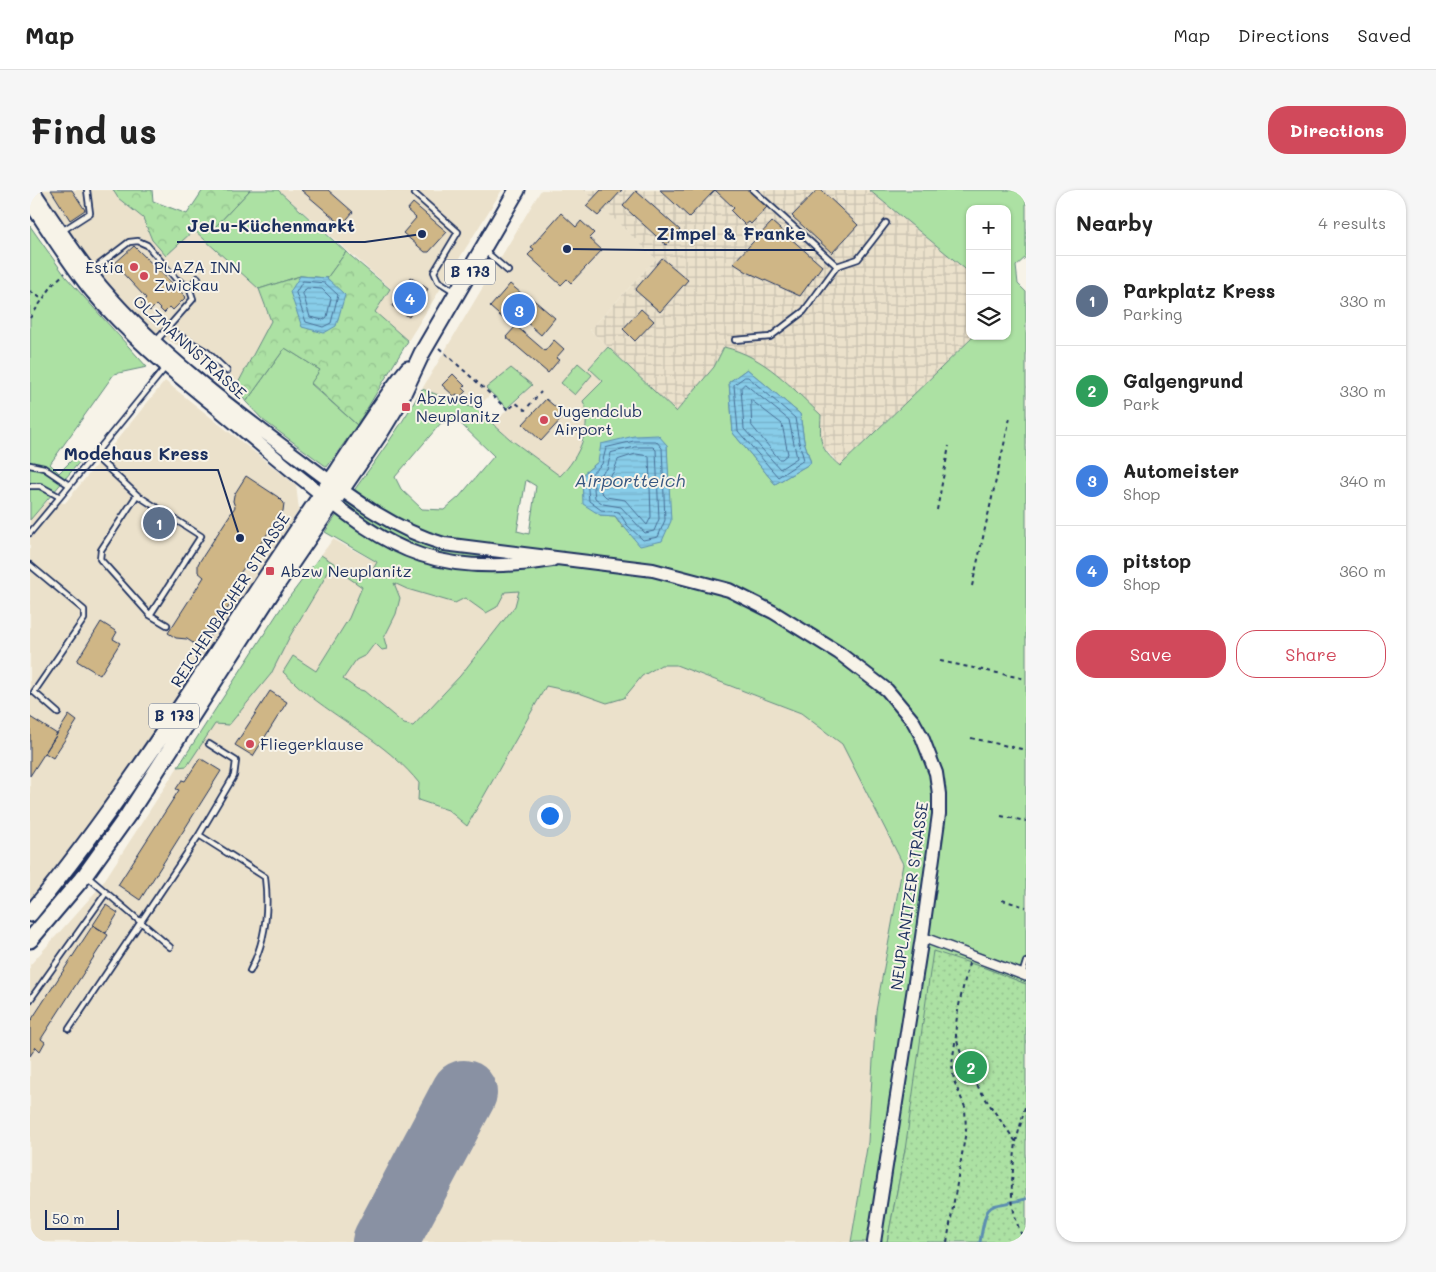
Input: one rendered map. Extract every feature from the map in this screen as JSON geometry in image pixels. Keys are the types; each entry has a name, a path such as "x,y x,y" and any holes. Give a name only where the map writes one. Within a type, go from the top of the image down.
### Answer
{"main road":[{"name":"OLZMANNSTRASSE","path":"33,190 90,271 102,286 156,341 170,362"},
{"name":"REICHENBACHER STRASSE","path":"30,914 71,864 138,771 331,492 398,402 422,353 484,250 517,190"},
{"name":"OLZMANNSTRASSE","path":"30,203 72,267 128,331 264,433 331,492"},
{"name":"REICHENBACHER STRASSE","path":"30,940 85,875 169,754 275,587 331,492"},
{"name":"NEUPLANITZER STRASSE","path":"331,492 384,538 420,555 440,561 473,565 517,566 556,559"},
{"name":"NEUPLANITZER STRASSE","path":"331,492 373,511 419,537 444,544 538,554 556,559 653,570 729,590 806,631 887,690 912,721 922,737 936,773 939,794 936,843 874,1242"},
{"path":"71,864 85,875"}],"street":[{"path":"922,937 1024,976"}],"lane":[{"path":"61,232 90,213 87,190"},
{"path":"753,190 837,266"},
{"path":"415,194 458,232 434,272 438,280 457,294"},
{"path":"735,340 770,337 804,311 837,266 858,259 886,223"},
{"path":"90,271 129,242 138,240 147,245 176,279 189,287 193,299 156,341"},
{"path":"484,250 508,271"},
{"path":"189,287 198,278"},
{"path":"168,329 207,352 227,371"},
{"path":"30,533 95,456 170,362"},
{"path":"95,456 137,496 201,536 150,615"},
{"path":"30,465 44,468 69,485"},
{"path":"30,486 40,486 60,497"},
{"path":"137,496 101,550 100,559 150,615 166,625"},
{"path":"30,566 84,610 84,619 34,692 58,713"},
{"path":"70,1029 198,835 234,776 236,761 208,744"},
{"path":"198,835 265,877 267,894 264,931 257,959 250,971"},
{"path":"85,875 170,947"},
{"path":"30,1000 106,893"},
{"path":"1024,976 1026,962"}],"path":[{"path":"30,318 54,283 72,267"},
{"path":"30,292 42,300"},
{"path":"430,340 508,410 516,403 525,410 541,392"},
{"path":"972,586 1010,418"},
{"path":"937,510 949,446"},
{"path":"940,662 1026,679"},
{"path":"971,738 1026,750"},
{"path":"1001,816 1026,821"},
{"path":"1002,900 1026,907"},
{"path":"948,1242 966,1131 965,1107 954,1081 952,1064 971,956"},
{"path":"956,1035 972,1074 991,1107 1016,1142"},
{"path":"1025,1242 1014,1217 1011,1194 1016,1142 1026,1103"}],"shaded area":[{"path":"40,190 113,190 118,198 143,218 152,240 166,256 194,230 259,289 271,321 233,394 208,363 152,331 89,263"},
{"path":"278,190 502,190 408,341 375,312 390,288"},
{"path":"541,190 584,190 593,198 586,206 598,217 605,209 656,259 590,330 608,347 589,368 603,380 584,401 586,424 579,450 569,467 560,476 493,424 532,385 486,388 492,393 476,409 422,389"},
{"path":"584,190 869,190 966,270 966,340 970,340 840,466 820,443 820,415 724,347 714,367 676,412 590,330 656,259 605,210 598,217 586,206 593,198"},
{"path":"165,381 296,485 299,510 93,826 30,906 30,520 47,501 65,503"},
{"path":"333,539 404,577 536,585 672,604 676,665 801,713 842,743 903,864 876,1011 868,1142 851,1242 30,1242 30,965 100,887 281,608"}],"green space":[{"path":"113,190 152,190 153,201 187,214 203,190 250,190 216,226 194,230 166,256 152,240 143,218 118,198"},
{"path":"250,190 278,190 346,252 327,278 300,276 259,289 194,230 216,226"},
{"path":"869,190 1026,190 1026,257 1016,266 1018,284 1026,292 1026,984 985,968 905,1150 887,1242 851,1242 868,1142 876,1011 903,864 842,744 801,713 676,665 661,665 642,676 624,698 607,703 579,693 546,686 467,826 448,810 418,800 419,783 396,759 371,739 313,699 283,672 293,656 316,671 349,618 362,587 330,565 271,674 229,725 215,724 187,766 178,767 281,608 321,555 359,579 370,575 377,562 325,532 387,444 422,389 476,409 510,439 560,476 573,460 582,441 586,421 583,401 603,381 589,368 608,347 676,412 714,367 724,347 753,358 765,365 788,383 821,415 820,431 822,443 828,454 840,466 970,340 1011,340 1011,205 966,205 966,270","holes":["747,369 800,414 804,441 811,463 775,484 733,433 729,382","458,421 494,456 459,497 444,510 422,509 401,489 395,477 441,423","667,445 668,484 623,528 615,516 600,515 582,475 598,462","526,480 536,486 529,534 517,531","394,583 407,589 455,603 465,598 486,613 497,607 505,592 519,591 515,606 460,676 413,726 404,724 364,691 357,689 343,679 356,660 366,655 375,643 382,650 387,649 384,638 396,614 400,598"]},
{"path":"30,226 66,277 147,367 114,374 50,464 59,473 77,455 82,459 30,520"},
{"path":"346,252 390,289 375,312 408,341 357,425 311,383 320,370 285,348 246,402 236,387 271,321 259,289 300,276 327,278"},
{"path":"285,348 320,370 311,384 357,425 327,467 263,420 246,402"},
{"path":"578,363 592,375 575,395 561,383"},
{"path":"511,368 532,385 507,408 486,388"},
{"path":"933,951 1026,984 1026,1242 887,1242 905,1150"}],"water":[{"path":"300,276 327,278 345,295 336,326 324,333 302,327 290,292"},
{"path":"747,369 800,414 804,441 811,463 775,484 733,433 729,382"},
{"name":"Airportteich","path":"658,435 667,445 671,521 662,541 640,546 615,516 600,515 583,504 582,475 598,462 601,444 634,436"}],"building":[{"path":"51,190 72,190 85,210 70,220"},
{"path":"301,190 328,190 353,212 342,225"},
{"path":"601,190 622,190 598,216 586,206"},
{"path":"660,190 715,190 689,217"},
{"path":"715,190 749,190 767,207 751,224 749,222 745,225 731,211 734,208"},
{"path":"817,190 821,190 858,225 832,253 792,216"},
{"path":"636,191 680,230 666,245 623,206"},
{"path":"413,203 447,232 429,252 425,252 403,233 416,218 407,210"},
{"path":"561,213 576,227 581,221 594,233 589,238 602,250 571,283 567,279 561,285 528,255 534,249 531,247"},
{"path":"772,222 822,266 800,296 747,272 733,263"},
{"name":"PLAZA INN Zwickau","path":"134,246 186,297 173,310 170,307 164,313 156,305 150,311 141,303 146,298 114,264"},
{"path":"662,258 688,280 660,312 635,290"},
{"path":"410,277 428,289 409,317 392,306"},
{"path":"510,284 527,298 529,296 555,318 541,335 515,312 507,322 490,307"},
{"path":"641,309 654,321 635,341 623,329"},
{"path":"516,326 545,351 554,340 564,349 556,358 559,360 548,373 506,337"},
{"path":"453,374 465,386 463,388 466,391 460,397 457,394 454,396 442,385"},
{"name":"Jugendclub Airport","path":"546,399 565,415 541,441 523,424"},
{"path":"246,476 278,497 284,503 283,511 232,585 236,590 235,597 207,640 202,645 196,645 187,639 176,638 168,633 204,577 198,572 198,564 235,507 234,495"},
{"path":"101,622 117,632 113,639 120,643 100,675 77,661"},
{"path":"270,691 287,702 253,756 235,745"},
{"path":"69,715 77,721 53,758 45,753"},
{"path":"30,717 57,734 30,776"},
{"path":"200,758 221,771 140,900 118,885 179,790 176,789 182,780 185,781"},
{"path":"106,905 118,913 106,933 93,925"},
{"path":"93,925 108,935 41,1039 45,1042 40,1051 36,1047 30,1056 30,1022"}],"waterway":[{"path":"980,1242 985,1218 991,1207 1026,1199"}],"runway":[{"path":"385,1242 464,1093"}],"place":[{"name":"JeLu-Küchenmarkt","path":"422,234"},
{"name":"Zimpel & Franke","path":"567,249"},
{"name":"Estia","path":"134,267"},
{"name":"PLAZA INN Zwickau","path":"144,276"},
{"name":"pitstop","path":"410,298"},
{"name":"Automeister","path":"519,310"},
{"name":"Abzweig Neuplanitz","path":"406,407"},
{"name":"Jugendclub Airport","path":"544,420"},
{"name":"Parkplatz Kress","path":"159,523"},
{"name":"Modehaus Kress","path":"240,538"},
{"name":"Abzw Neuplanitz","path":"270,571"},
{"name":"Fliegerklause","path":"250,744"},
{"name":"Galgengrund","path":"971,1067"}]}
